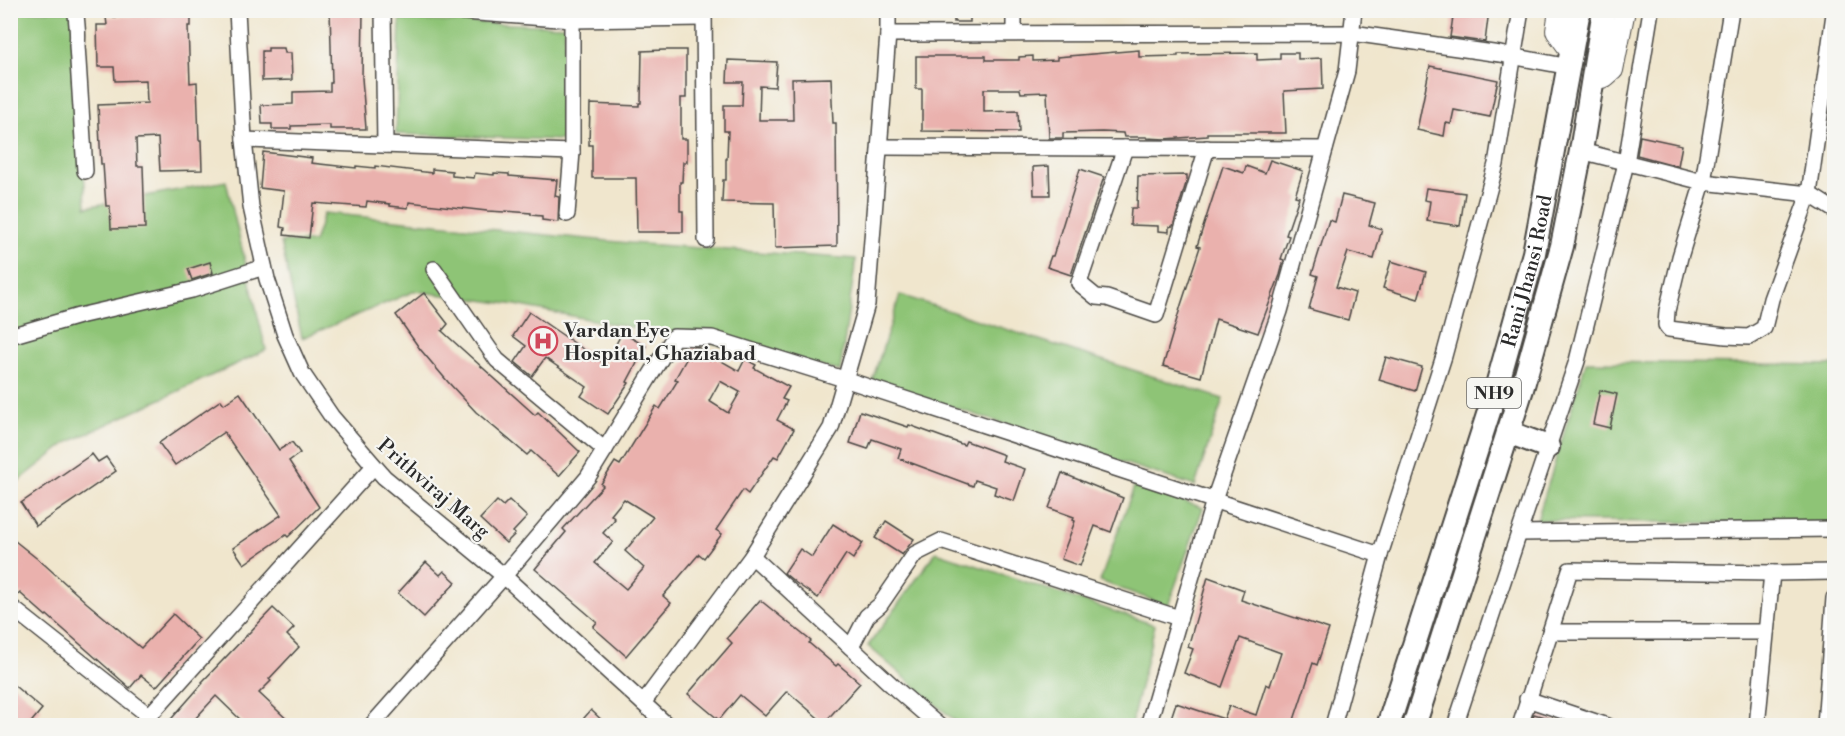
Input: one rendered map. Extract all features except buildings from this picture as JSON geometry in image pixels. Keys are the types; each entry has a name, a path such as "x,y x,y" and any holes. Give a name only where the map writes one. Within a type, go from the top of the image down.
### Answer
{"highway":[{"name":"NH9","path":"1571,60 1580,10"},
{"name":"NH9","path":"1593,80 1604,10"},
{"name":"Rani Jhansi Road","path":"1388,726 1494,396 1534,253 1571,60"},
{"name":"Rani Jhansi Road","path":"1414,726 1508,432 1562,246 1593,80"},
{"path":"1508,432 1548,447"},
{"path":"1452,525 1475,534"},
{"path":"1435,576 1460,583"}],"main road":[{"path":"1559,10 1556,31 1571,60"},
{"path":"1593,80 1605,77 1613,70 1625,10"}],"street":[{"path":"76,10 86,171"},
{"name":"Prithviraj Marg","path":"237,10 244,140 251,207 264,267 285,335 302,373 332,417 384,477 504,576 668,726"},
{"path":"383,10 386,145"},
{"path":"439,10 572,20 704,14 706,240"},
{"path":"643,703 752,556 831,428 867,304 888,10"},
{"path":"1014,10 1014,32"},
{"path":"1148,726 1214,500 1280,311 1347,71 1354,10"},
{"path":"1333,726 1380,555 1444,356 1496,164 1521,10"},
{"path":"1455,726 1577,361 1626,163 1651,10"},
{"path":"1731,10 1704,182 1680,257 1666,311 1666,325 1669,329 1749,337 1764,328 1771,298 1809,194 1834,14"},
{"path":"567,214 572,152 572,20"},
{"path":"888,34 1352,33 1513,56 1571,60"},
{"path":"244,140 572,152"},
{"path":"880,147 1325,149"},
{"path":"1125,148 1079,283 1096,297 1107,298 1156,315 1207,148"},
{"path":"1581,151 1704,182 1809,194 1834,210"},
{"path":"10,336 79,316 192,290 264,267"},
{"path":"434,269 497,360 604,450"},
{"path":"371,726 588,477 674,337 712,338 1380,555"},
{"path":"10,606 144,721 374,466"},
{"path":"1519,533 1834,529"},
{"path":"851,647 867,616 880,605 915,554 941,541 1179,618"},
{"path":"752,556 939,726"},
{"path":"1520,726 1570,570 1834,572"},
{"path":"1757,726 1772,573"},
{"path":"1828,721 1834,600"},
{"path":"1550,632 1766,632"},
{"path":"1527,699 1608,726"}],"green space":[{"path":"11,11 76,11 86,207 226,181 266,350 67,443 11,487"},
{"path":"400,20 565,26 562,140 396,134"},
{"path":"324,213 629,243 856,259 840,371 662,332 516,305 415,291 302,338 281,242 314,242"},
{"path":"900,295 1223,399 1195,486 872,381"},
{"path":"1586,362 1834,365 1834,525 1537,520"},
{"path":"1135,484 1203,508 1168,606 1100,581"},
{"path":"936,552 1155,625 1131,725 960,725 868,646"}],"place":[{"name":"Vardan Eye Hospital, Ghaziabad","path":"543,341"}]}
